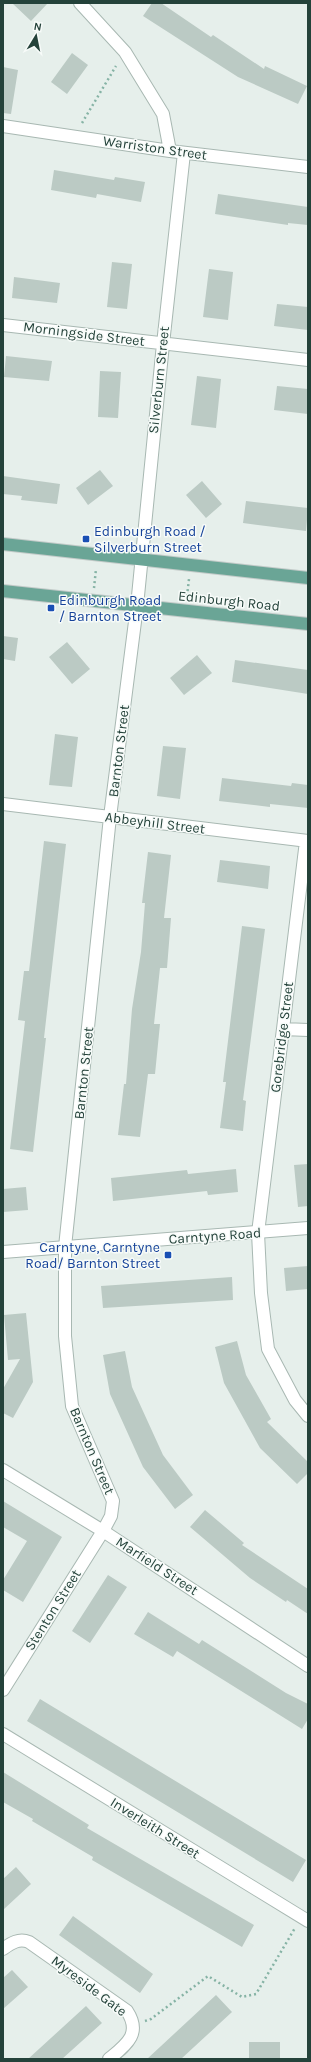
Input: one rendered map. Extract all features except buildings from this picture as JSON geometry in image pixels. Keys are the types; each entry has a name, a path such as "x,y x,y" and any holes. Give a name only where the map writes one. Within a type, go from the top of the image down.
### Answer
{"main road":[{"path":"3,544 308,578"},
{"name":"Edinburgh Road","path":"3,591 308,624"}],"street":[{"path":"80,3 125,52 163,114 170,151"},
{"name":"Warriston Street","path":"3,126 184,153 308,167"},
{"name":"Silverburn Street","path":"137,606 162,344 184,153"},
{"name":"Morningside Street","path":"3,325 308,360"},
{"name":"Barnton Street","path":"103,1531 110,1516 113,1501 72,1406 65,1336 66,1247 110,817 137,606"},
{"name":"Abbeyhill Street","path":"3,804 307,841"},
{"name":"Gorebridge Street","path":"307,841 258,1232 261,1293 268,1349 295,1400 308,1416"},
{"path":"283,1029 308,1030"},
{"name":"Carntyne Road","path":"3,1252 308,1228"},
{"name":"Marfield Street","path":"3,1470 103,1531 308,1666"},
{"name":"Stenton Street","path":"3,1690 103,1531"},
{"name":"Inverleith Street","path":"3,1734 304,1919"},
{"name":"Myreside Gate","path":"3,1950 16,1941 24,1940 29,1942 127,2011 134,2024 132,2036 127,2043 109,2059"}],"path":[{"path":"74,136 125,52"},
{"path":"93,601 98,555"},
{"path":"186,611 191,565"},
{"path":"134,2024 151,2019 208,1976 242,1997 256,1994 304,1919"}],"place":[{"name":"Edinburgh Road / Silverburn Street","path":"86,539"},
{"name":"Edinburgh Road / Barnton Street","path":"51,608"},
{"name":"Carntyne, Carntyne Road/ Barnton Street","path":"168,1255"}]}
